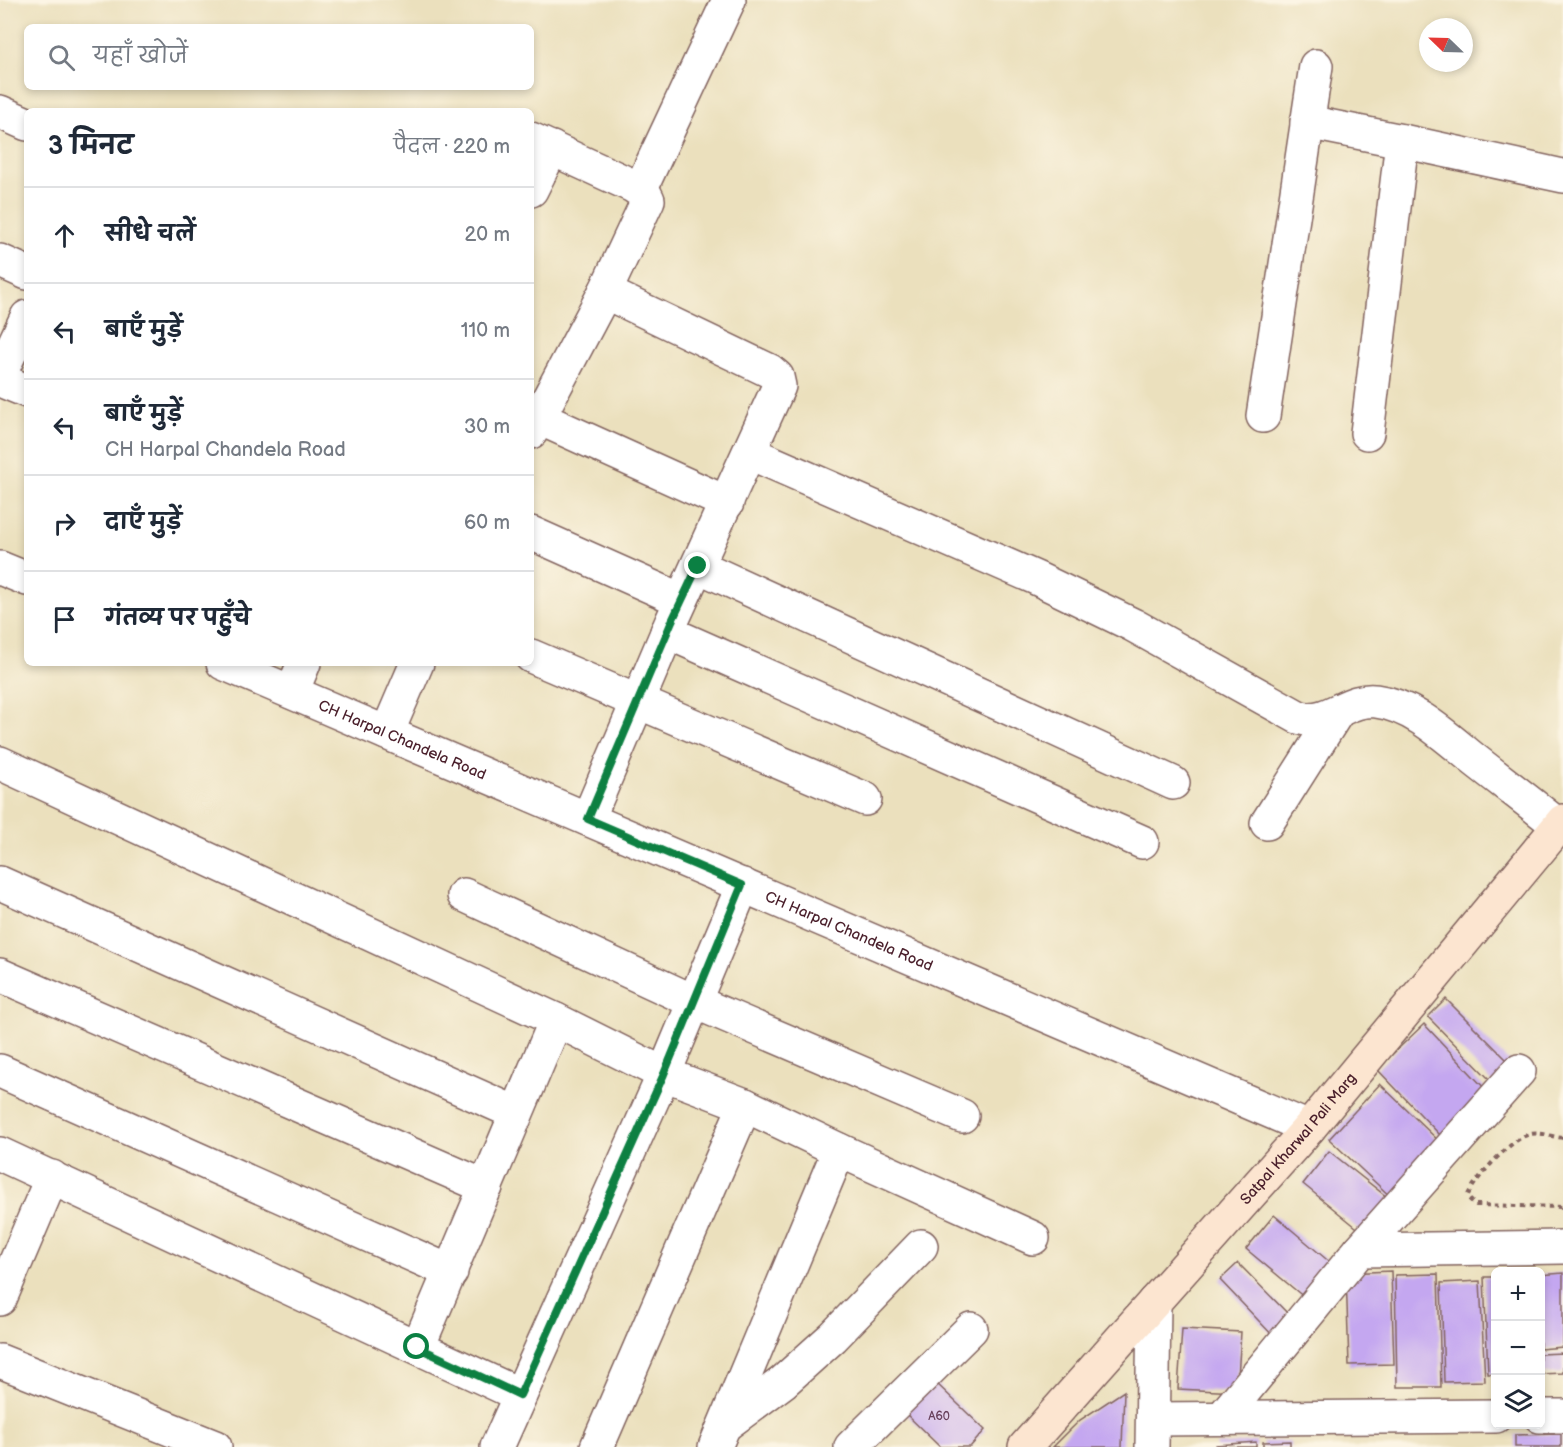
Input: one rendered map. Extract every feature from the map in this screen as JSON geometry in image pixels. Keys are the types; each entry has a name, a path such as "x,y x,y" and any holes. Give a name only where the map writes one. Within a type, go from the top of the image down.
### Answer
{"street":[{"path":"640,190 729,0"},
{"path":"1263,416 1316,66"},
{"path":"0,112 24,123"},
{"path":"1307,122 1563,176"},
{"path":"1367,433 1402,141"},
{"path":"534,176 541,144 640,190 648,200 605,292 535,425 727,503"},
{"path":"0,261 24,272"},
{"path":"588,819 681,600 778,391 779,382 770,371 605,292"},
{"path":"0,374 24,322"},
{"path":"0,380 24,390"},
{"path":"750,453 1036,578 1132,625 1298,717 1311,720 1370,700 1389,704 1411,713 1561,824"},
{"path":"534,533 681,600"},
{"path":"698,566 1173,783"},
{"path":"667,632 1142,842"},
{"path":"534,657 864,799"},
{"name":"CH Harpal Chandela Road","path":"230,666 1309,1128"},
{"path":"292,692 303,666"},
{"path":"387,733 416,666"},
{"path":"1267,823 1338,711"},
{"path":"0,764 556,1020 664,1074 745,1105 1034,1238"},
{"name":"Satpal Kharwal Pali Marg","path":"1025,1447 1309,1128 1561,824"},
{"path":"0,883 516,1113"},
{"path":"497,1447 696,1002 742,885"},
{"path":"464,895 696,1002 962,1116"},
{"path":"0,975 486,1187"},
{"path":"417,1347 451,1272 556,1020"},
{"path":"0,1071 451,1272"},
{"path":"1222,1418 1360,1250 1518,1071"},
{"path":"597,1447 745,1105"},
{"path":"720,1436 839,1150"},
{"path":"0,1154 520,1395"},
{"path":"0,1299 12,1233 52,1177"},
{"path":"720,1436 816,1352 921,1246"},
{"path":"1360,1250 1563,1247"},
{"path":"1154,1302 1152,1433 1222,1418 1491,1416"},
{"path":"851,1447 971,1329"},
{"path":"0,1361 215,1447"},
{"path":"1545,1416 1563,1416"}],"path":[{"path":"1563,1138 1532,1133 1517,1139 1492,1164 1468,1196 1476,1205 1563,1207"}],"building":[{"path":"1446,999 1514,1067 1496,1086 1428,1017"},
{"path":"1424,1024 1488,1092 1442,1137 1377,1069"},
{"path":"1380,1084 1444,1146 1394,1200 1329,1139"},
{"path":"1329,1151 1393,1202 1367,1236 1303,1184"},
{"path":"1274,1215 1338,1269 1311,1303 1246,1249"},
{"path":"1238,1263 1296,1322 1277,1340 1220,1280"},
{"path":"1391,1271 1394,1364 1349,1365 1346,1273"},
{"path":"1563,1273 1563,1347 1545,1349 1545,1275"},
{"path":"1438,1274 1441,1387 1397,1387 1395,1275"},
{"path":"1484,1277 1491,1277 1491,1374 1488,1374"},
{"path":"1480,1281 1485,1381 1444,1382 1441,1283"},
{"path":"1182,1329 1241,1332 1237,1392 1178,1389"},
{"path":"1563,1353 1563,1373 1545,1374 1545,1354"},
{"path":"933,1380 985,1430 970,1447 940,1447 904,1412"},
{"path":"1124,1391 1122,1447 1053,1447 1080,1420"},
{"path":"1561,1434 1561,1447 1515,1447 1515,1435"},
{"path":"1290,1441 1290,1447 1263,1447 1263,1442"},
{"path":"1256,1442 1256,1447 1216,1447 1216,1445"}],"route":[{"path":"417,1347 520,1395 696,1002 742,885 588,819 672,621 698,566"}]}
